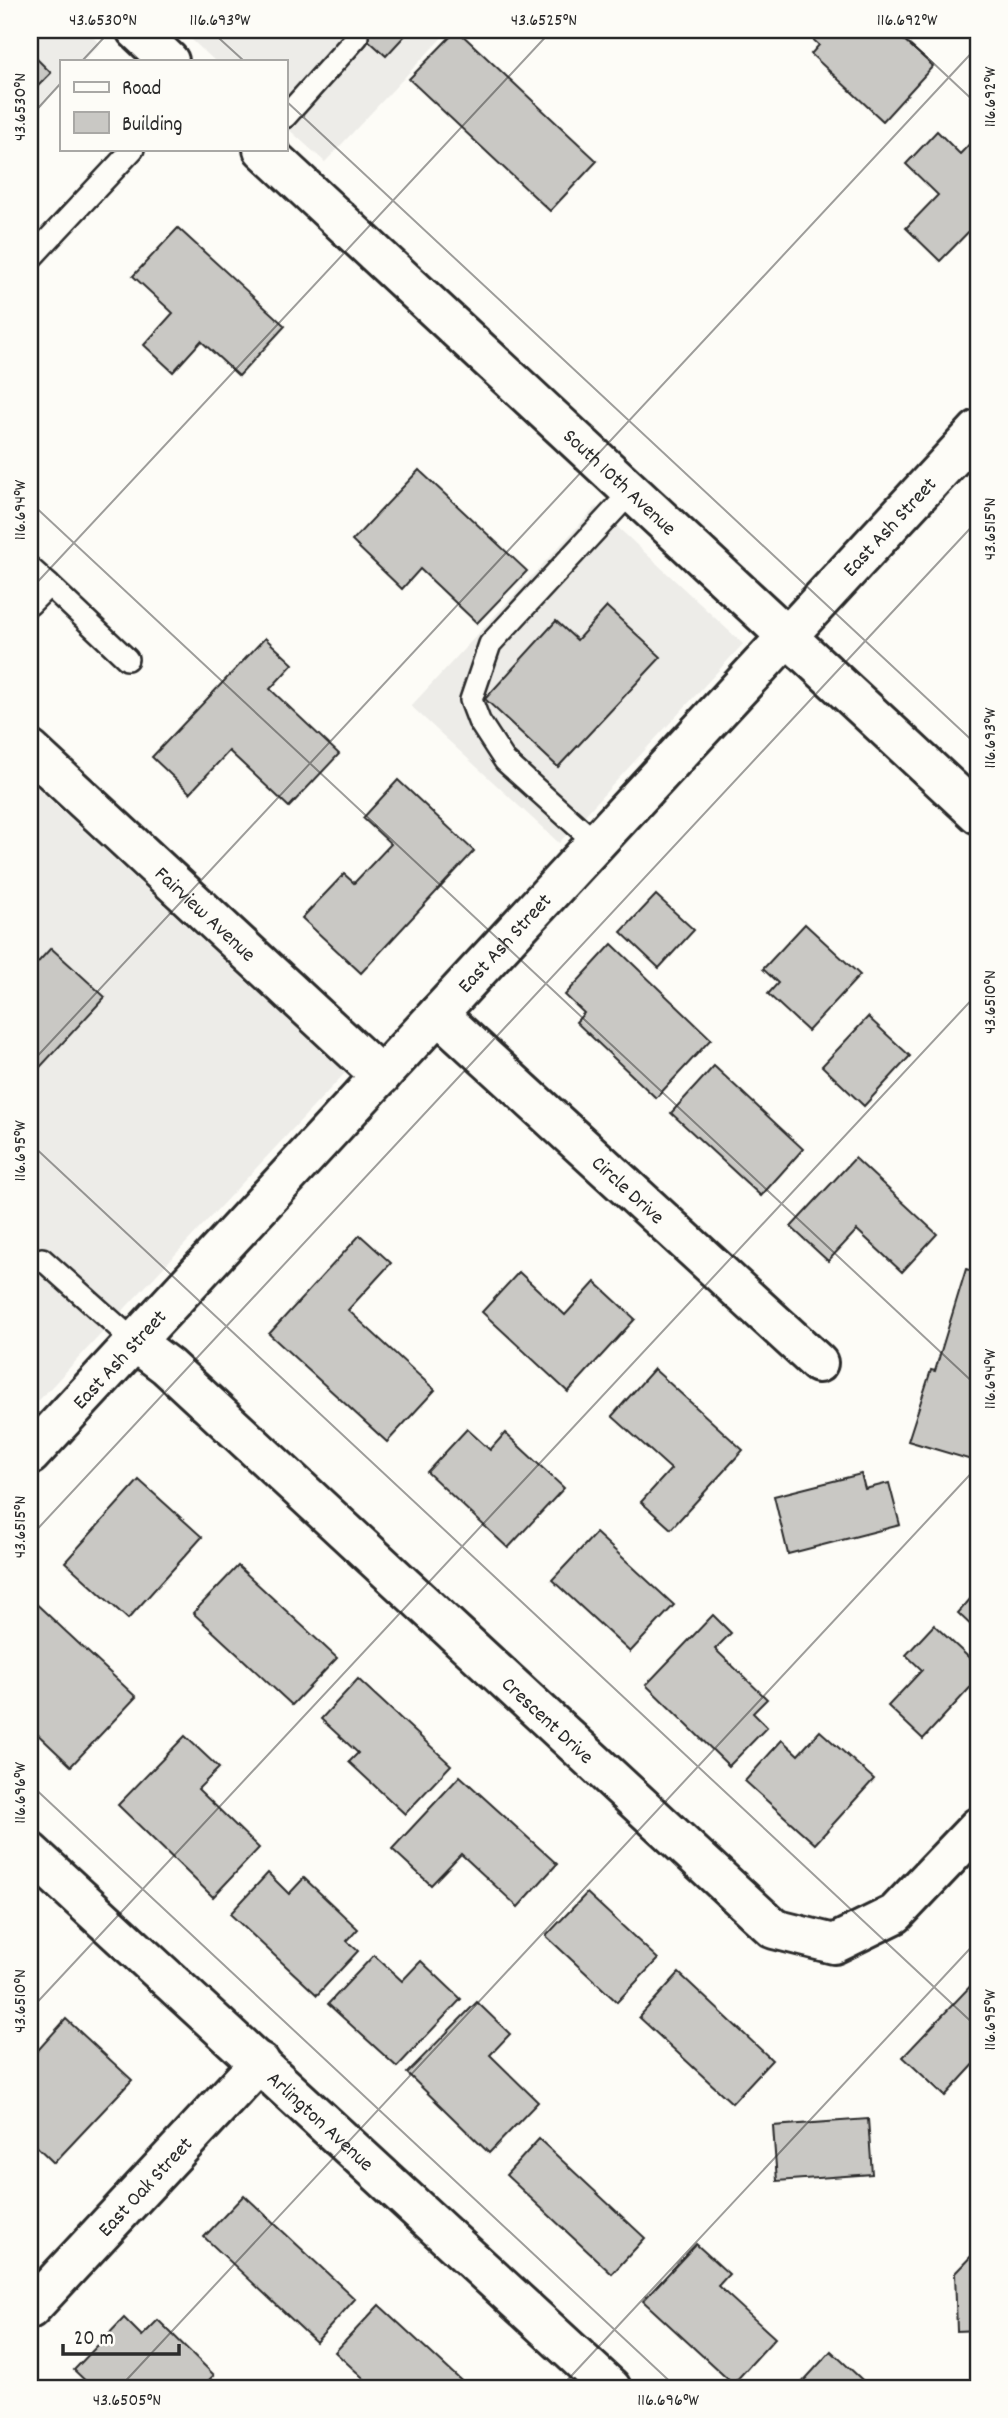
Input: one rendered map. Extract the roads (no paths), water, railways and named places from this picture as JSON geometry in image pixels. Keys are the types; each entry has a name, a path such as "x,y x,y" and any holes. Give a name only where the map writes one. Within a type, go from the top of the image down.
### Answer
{"street":[{"path":"136,30 168,60"},
{"name":"South 10th Avenue","path":"264,150 978,814"},
{"name":"East Ash Street","path":"30,1455 978,430"},
{"name":"Fairview Avenue","path":"30,750 380,1076"},
{"name":"Circle Drive","path":"438,1014 818,1363"},
{"name":"Crescent Drive","path":"135,1342 167,1366 774,1928 834,1944 883,1920 895,1914 978,1827"},
{"name":"Arlington Avenue","path":"30,1852 611,2388"},
{"name":"East Oak Street","path":"30,2309 260,2062"}],"lane":[{"path":"287,115 356,37"},
{"path":"30,259 132,150"},
{"path":"596,843 506,761 478,721 471,700 490,644 631,492"},
{"path":"30,568 127,659"},
{"path":"30,604 48,585"},
{"path":"42,1259 135,1342"}]}
